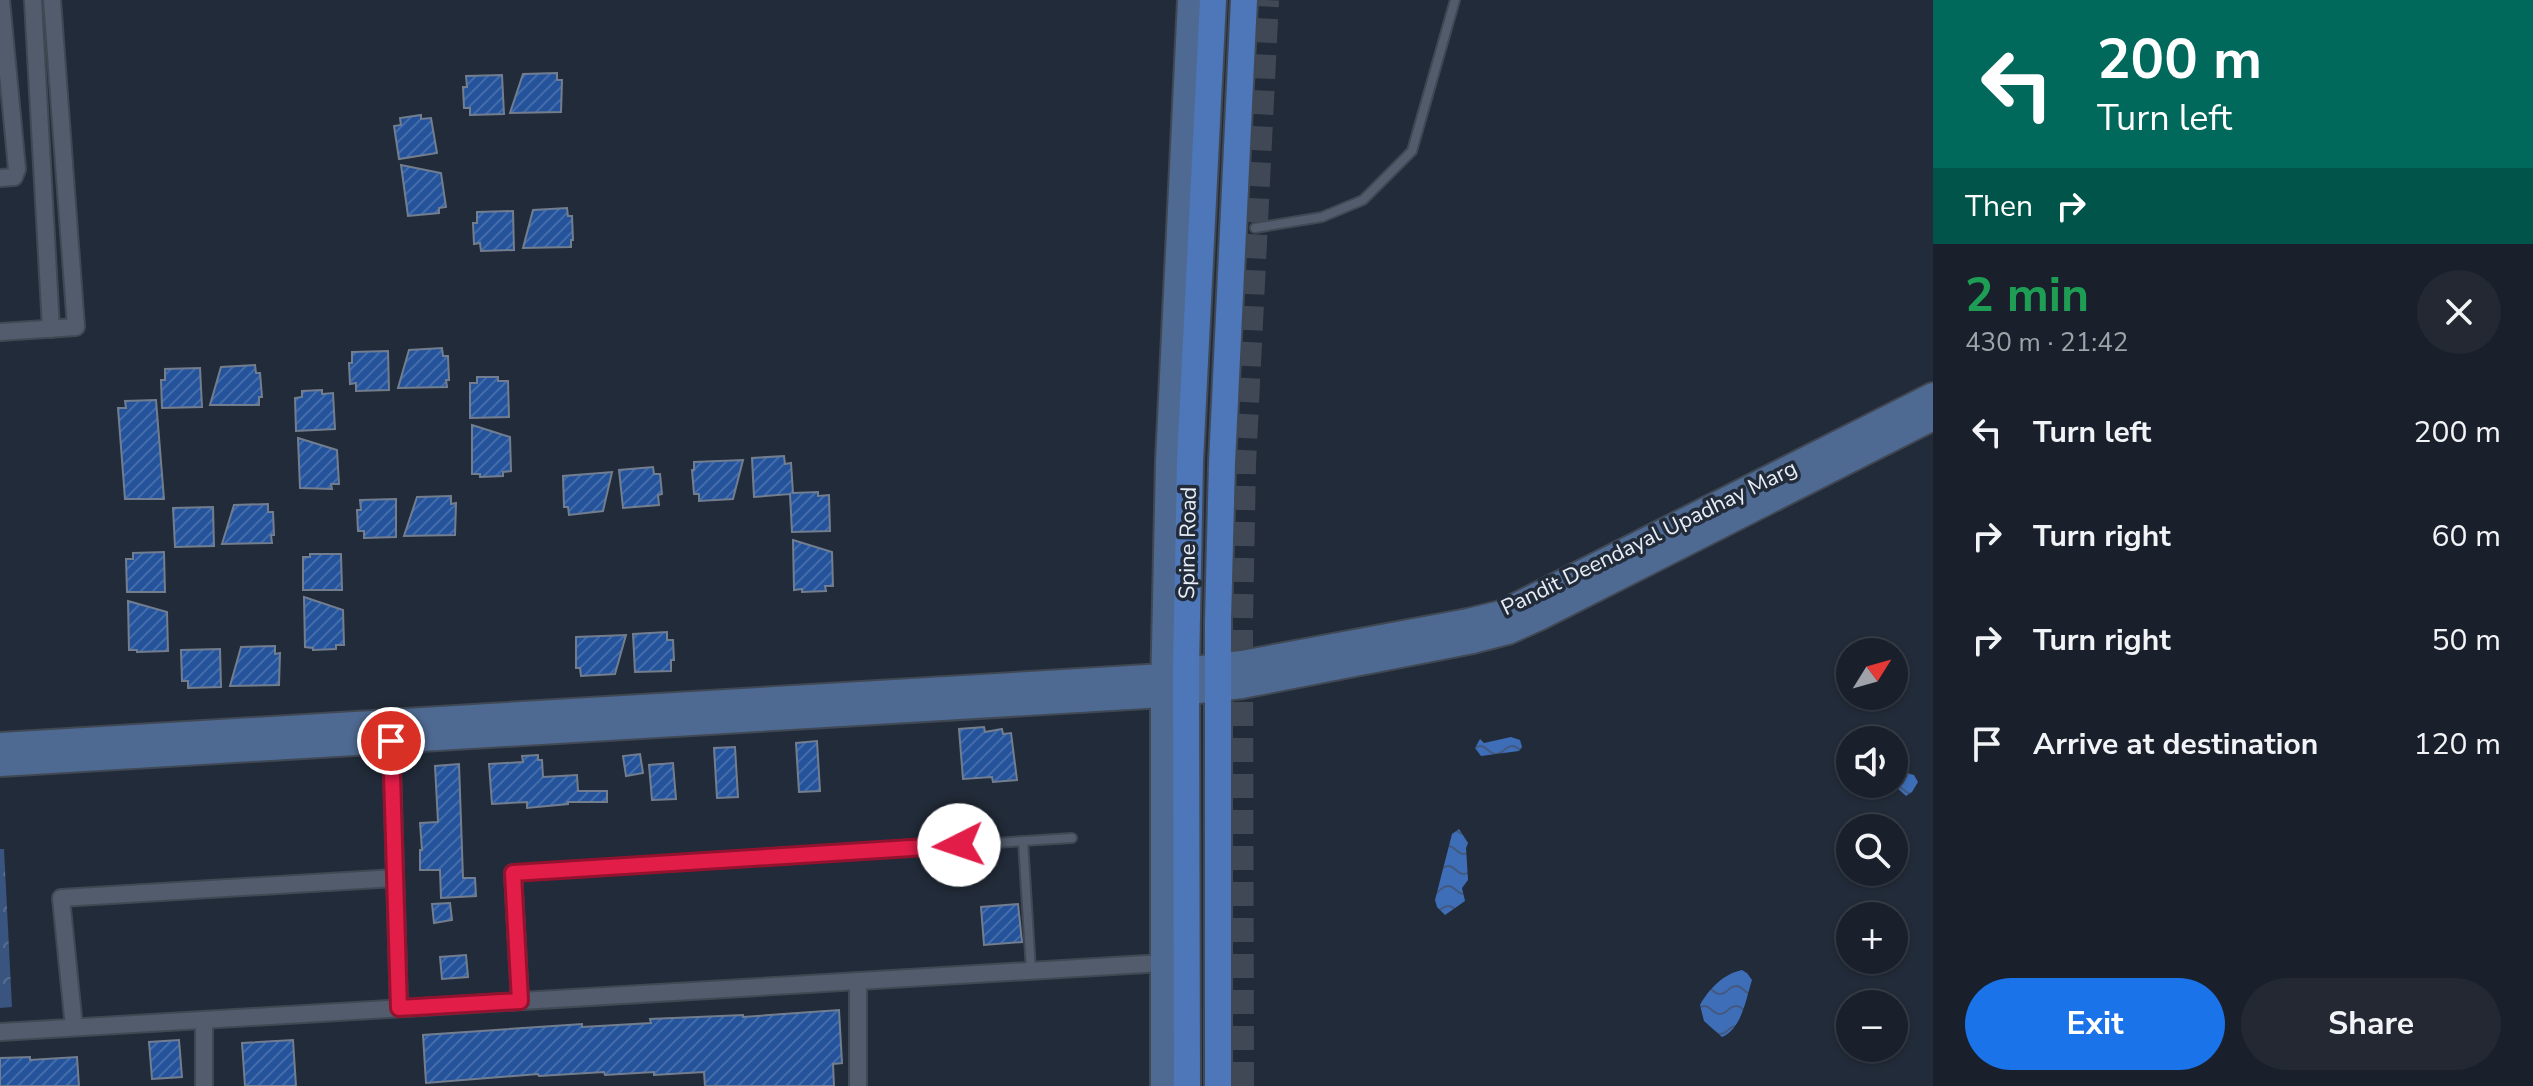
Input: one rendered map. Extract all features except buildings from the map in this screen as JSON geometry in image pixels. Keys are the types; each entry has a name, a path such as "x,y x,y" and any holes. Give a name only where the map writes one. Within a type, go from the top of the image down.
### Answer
{"main road":[{"name":"Spine Road","path":"1187,1086 1168,461 1190,0"},
{"name":"Spine Road","path":"1163,1086 1163,963 1175,683 1213,0"},
{"name":"Spine Road","path":"1218,1086 1218,677 1222,463 1244,0"},
{"name":"Pandit Deendayal Upadhay Marg","path":"391,730 1175,683 1218,677 1501,613 1933,395"},
{"name":"Pandit Deendayal Upadhay Marg","path":"1218,677 1242,686 1508,632 1933,418"},
{"path":"0,745 391,730"},
{"path":"0,764 391,730"}],"street":[{"path":"0,178 14,177 17,169 2,37 1,0"},
{"path":"33,0 51,329"},
{"path":"0,332 76,327 52,0"},
{"path":"6,58 55,56"},
{"path":"391,730 399,1008"},
{"path":"513,873 520,1001"},
{"path":"74,1027 61,898 395,878"},
{"path":"0,1032 1163,963"},
{"path":"858,981 858,1086"},
{"path":"204,1020 204,1086"}],"lane":[{"path":"1255,228 1322,217 1363,200 1412,151 1455,0"},
{"path":"513,873 1072,838"},
{"path":"1023,841 1031,970"}],"green space":[{"path":"0,849 4,849 12,1007 0,1008"}],"water":[{"path":"1511,737 1520,740 1522,747 1519,751 1481,756 1475,748 1480,739 1484,743"},
{"path":"1908,773 1914,775 1918,782 1908,795"},
{"path":"1459,829 1468,843 1468,880 1462,888 1465,901 1445,915 1435,900 1452,834"},
{"path":"1742,970 1752,980 1745,1004 1739,1020 1722,1037 1704,1021 1700,1005 1717,983"}],"tunnel":[{"path":"1242,1086 1241,621 1244,464 1267,0"}],"route":[{"path":"391,741 399,1008 520,1001 513,873 959,845"}]}
